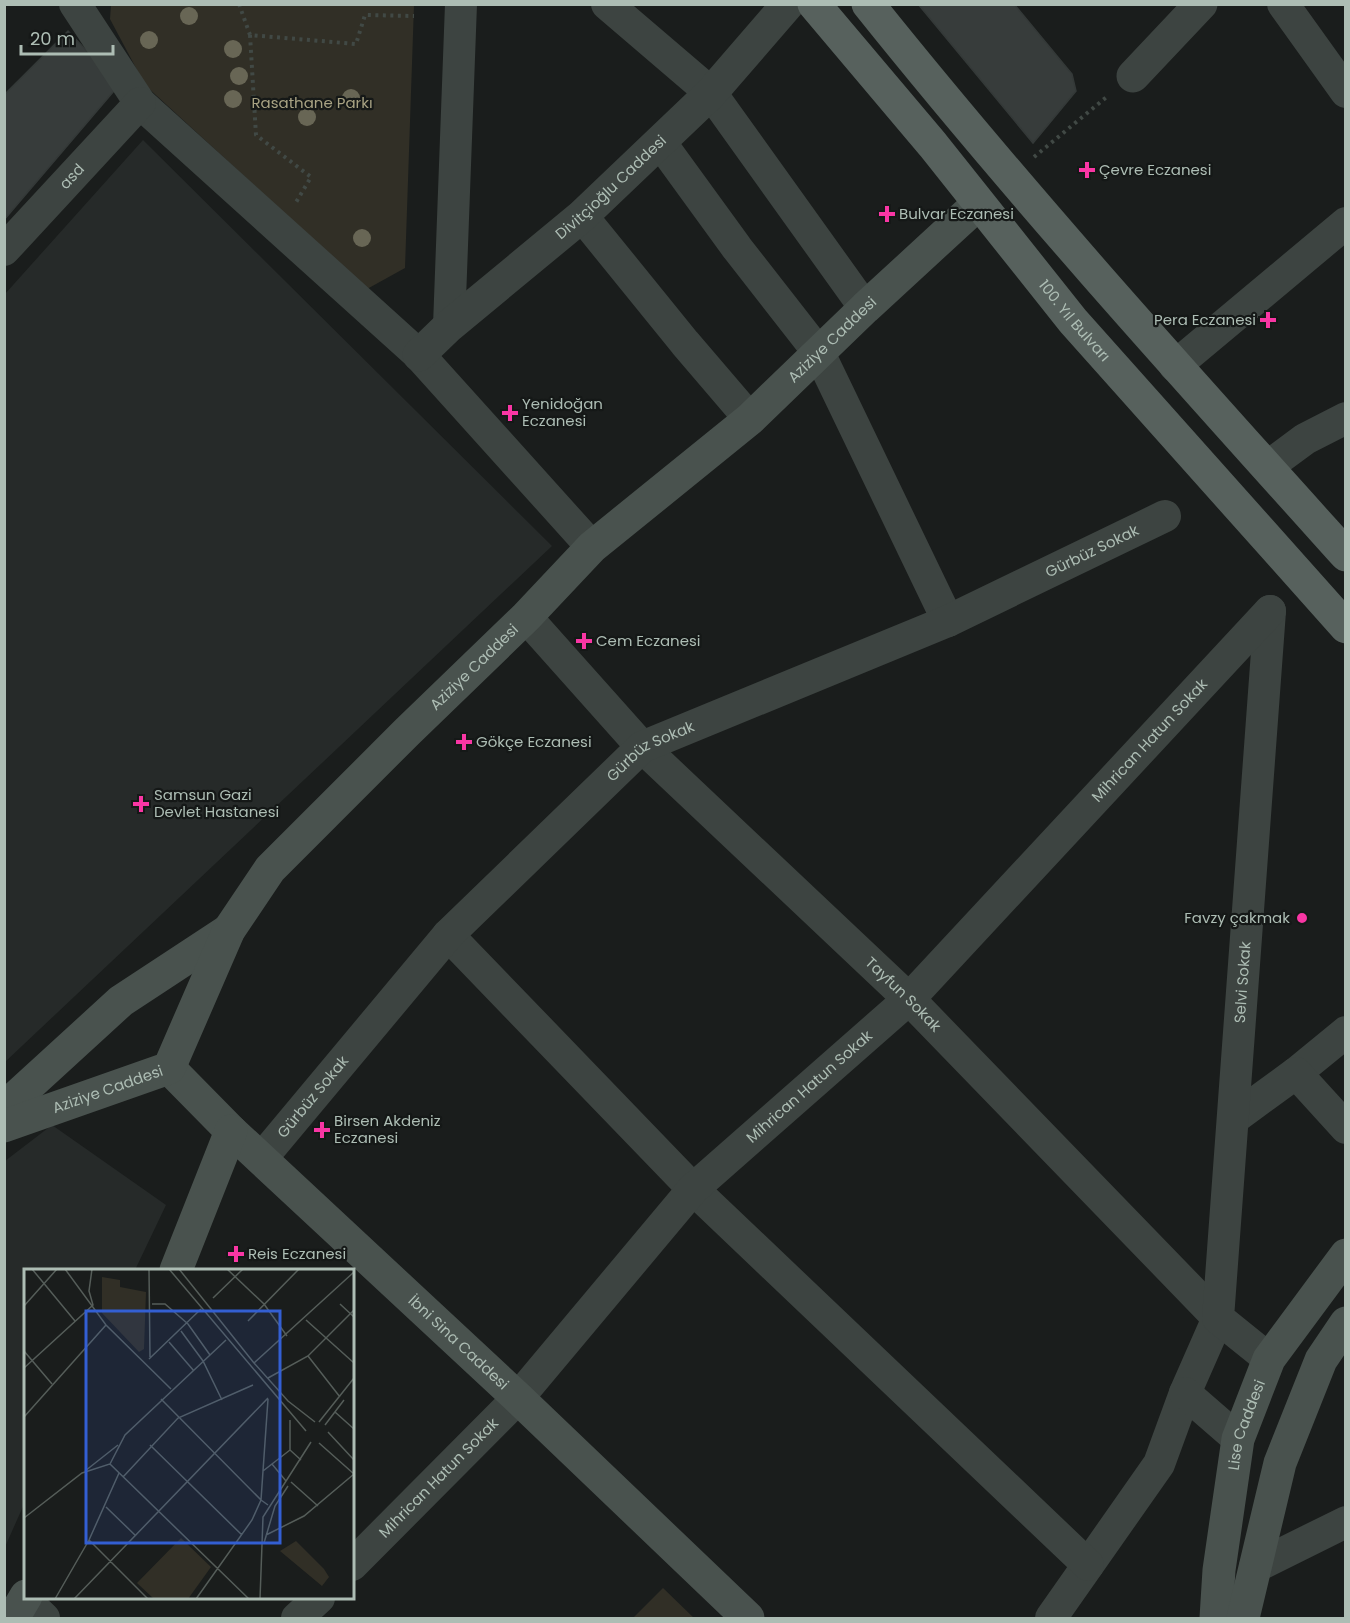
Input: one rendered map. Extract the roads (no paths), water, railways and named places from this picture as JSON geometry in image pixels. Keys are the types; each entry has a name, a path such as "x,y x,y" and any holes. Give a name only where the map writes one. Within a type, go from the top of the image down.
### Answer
{"main road":[{"name":"100. Yıl Bulvarı","path":"814,4 933,145 1073,321 1346,627"},
{"path":"868,4 945,100 1175,366 1346,555"},
{"name":"Aziziye Caddesi","path":"4,1126 169,1068 229,930 270,869 526,617 592,548 750,419 978,204"},
{"path":"4,1108 121,1001 229,930"},
{"name":"İbni Sina Caddesi","path":"169,1068 231,1131 518,1398 748,1618"},
{"path":"176,1269 231,1131"},
{"name":"Lise Caddesi","path":"1216,1618 1219,1570 1238,1439 1269,1359 1346,1256"},
{"path":"1243,1618 1281,1463 1321,1360 1346,1323"}],"street":[{"path":"75,4 140,103 419,355 592,548"},
{"path":"449,326 460,4"},
{"path":"607,4 711,93 866,308"},
{"name":"Divitçioğlu Caddesi","path":"419,355 449,326 582,216 660,142 711,93 788,4"},
{"path":"1133,76 1201,4"},
{"path":"1283,4 1346,92"},
{"name":"asd","path":"4,250 140,103"},
{"path":"660,142 737,248 819,353 948,621"},
{"path":"582,216 750,419"},
{"path":"1175,366 1346,223"},
{"path":"1267,467 1305,439 1346,418"},
{"name":"Gürbüz Sokak","path":"261,1159 448,935 642,747 948,621 1165,516"},
{"name":"Mihrican Hatun Sokak","path":"354,1563 518,1398 693,1189 909,999 1270,611"},
{"name":"Selvi Sokak","path":"1218,1318 1270,611"},
{"name":"Tayfun Sokak","path":"526,617 642,747 909,999 1218,1318 1269,1359"},
{"path":"448,935 693,1189 1088,1565"},
{"path":"1233,1119 1296,1073 1346,1032"},
{"path":"1296,1073 1346,1128"},
{"path":"1051,1618 1159,1464 1185,1393 1218,1318"},
{"path":"1185,1393 1238,1439"},
{"path":"1255,1567 1346,1522"},
{"path":"297,1618 318,1599"}],"place":[{"name":"Çevre Eczanesi","path":"1087,170"},
{"name":"Bulvar Eczanesi","path":"887,214"},
{"name":"Pera Eczanesi","path":"1268,320"},
{"name":"Yenidoğan Eczanesi","path":"510,413"},
{"name":"Cem Eczanesi","path":"584,641"},
{"name":"Gökçe Eczanesi","path":"464,742"},
{"name":"Samsun Gazi Devlet Hastanesi","path":"141,804"},
{"name":"Favzy çakmak","path":"1302,918"},
{"name":"Birsen Akdeniz Eczanesi","path":"322,1130"},
{"name":"Reis Eczanesi","path":"236,1254"}],"park label":[{"name":"Rasathane Parkı","path":"312,103"}]}
